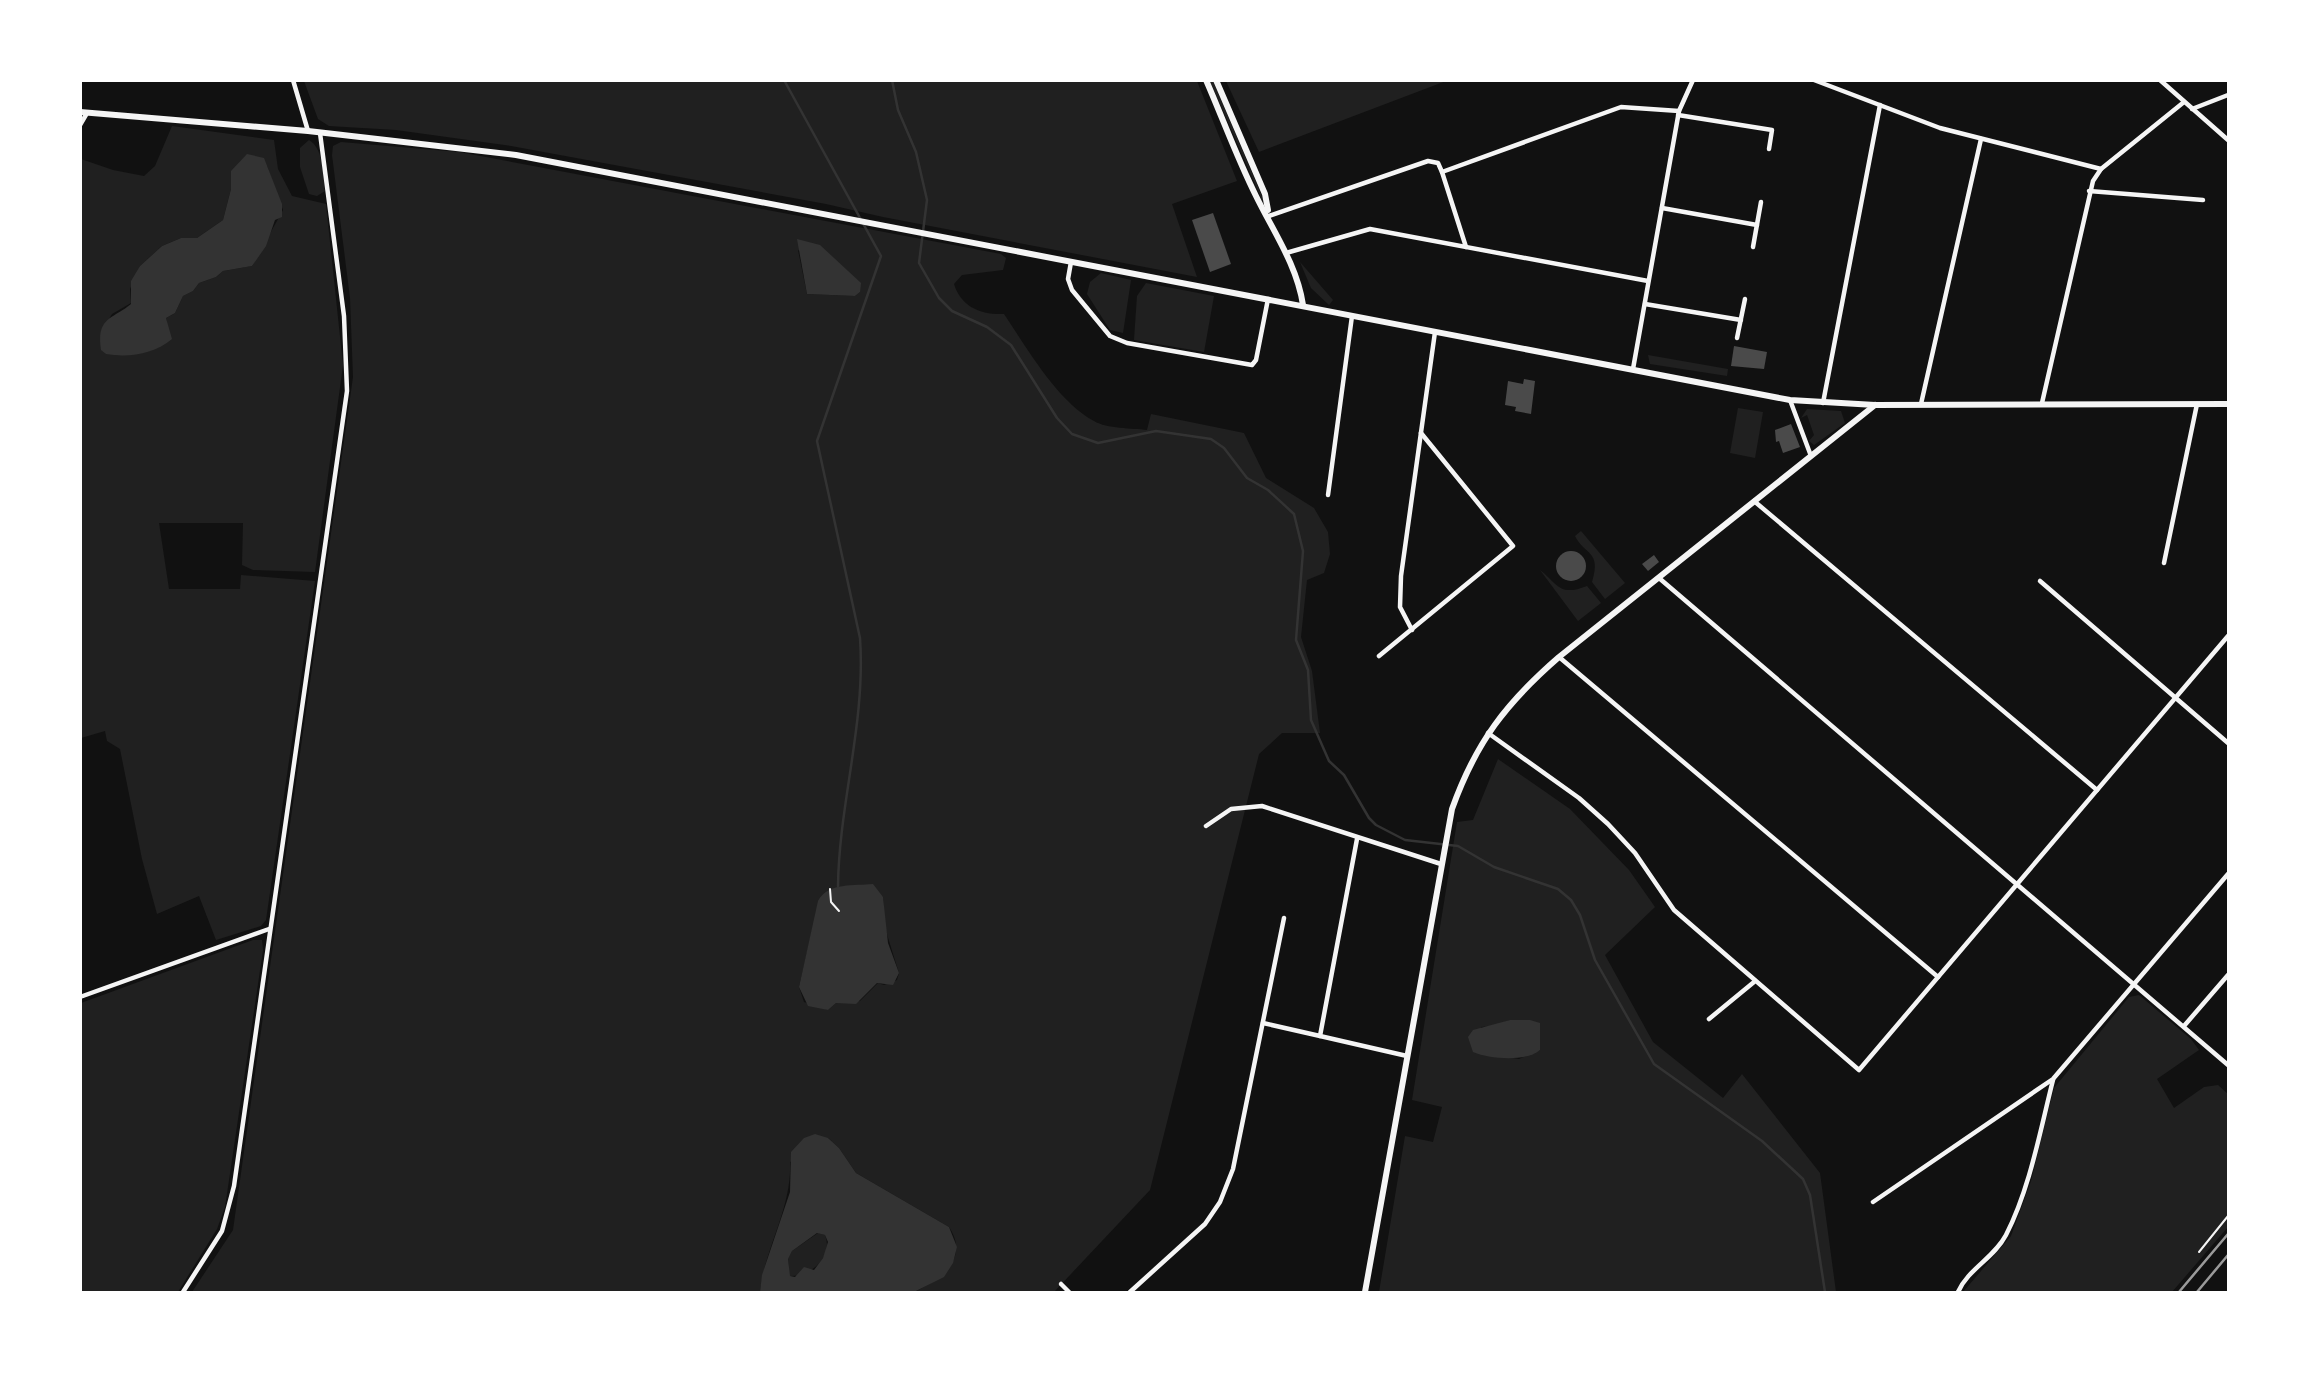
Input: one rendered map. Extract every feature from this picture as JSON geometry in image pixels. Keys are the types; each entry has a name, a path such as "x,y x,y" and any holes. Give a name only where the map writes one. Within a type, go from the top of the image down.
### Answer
{"street":[{"path":"293,80 308,131"},
{"path":"1206,80 1257,198 1269,216 1298,282 1303,305"},
{"path":"1216,80 1265,194 1269,216"},
{"path":"1633,369 1678,113 1693,80"},
{"path":"1814,80 1940,128 2101,169"},
{"path":"2160,80 2228,140"},
{"path":"2192,109 2228,94"},
{"path":"2042,403 2089,191 2101,169 2184,102"},
{"path":"1823,404 1880,105"},
{"path":"1442,172 1621,107 1678,113 1772,130 1769,149"},
{"path":"80,125 84,113 320,132 516,155 1790,400 1875,405 2228,404"},
{"path":"183,1293 222,1231 230,1206 347,391 344,316 320,132"},
{"path":"1921,404 1981,139"},
{"path":"1269,216 1428,161 1438,163 1442,172 1466,247"},
{"path":"2089,191 2203,200"},
{"path":"1753,247 1761,202"},
{"path":"1662,208 1757,225"},
{"path":"1285,253 1370,229 1648,281"},
{"path":"1071,262 1068,279 1072,290 1105,332 1127,343 1249,365 1254,363 1268,299"},
{"path":"1737,338 1745,299"},
{"path":"1645,304 1741,320"},
{"path":"1328,495 1352,315"},
{"path":"1412,630 1400,607 1401,576 1435,331"},
{"path":"1790,400 1811,457"},
{"path":"2164,563 2197,404"},
{"path":"1366,1293 1452,809 1467,767 1487,732 1532,680 1559,657 1875,405"},
{"path":"1379,656 1513,545 1421,433"},
{"path":"1754,501 2097,790"},
{"path":"1659,578 2228,1065"},
{"path":"2040,581 2228,743"},
{"path":"1487,732 1579,798 1608,824 1634,853 1674,910 1754,982 1859,1070 2228,636"},
{"path":"1559,657 1938,977"},
{"path":"1206,826 1231,809 1262,806 1357,839 1441,864"},
{"path":"1320,1036 1357,839"},
{"path":"1873,1202 2053,1079 2228,874"},
{"path":"1130,1293 1205,1224 1220,1202 1233,1169 1284,918"},
{"path":"80,997 269,929"},
{"path":"2184,1026 2228,975"},
{"path":"1709,1019 1754,982"},
{"path":"1263,1023 1407,1056"},
{"path":"1958,1293 1962,1283 2005,1237 2035,1151 2053,1079"},
{"path":"1061,1284 1069,1293"}],"path":[{"path":"830,889 831,902 839,911"},
{"path":"2199,1252 2228,1216"}],"shaded area":[{"path":"304,81 1197,81 1237,181 1172,204 1197,277 826,204 511,146 396,130 329,126 318,119"},
{"path":"1210,81 1213,81 1264,201 1262,200"},
{"path":"1226,81 1446,81 1259,152"},
{"path":"172,126 274,140 278,169 292,196 326,204 343,365 315,572 253,570 242,565 243,523 159,523 169,589 240,589 241,575 315,581 266,920 261,926 216,940 199,896 157,914 142,859 120,749 107,741 105,731 81,738 81,159 113,170 144,176 155,166","holes":["267,166 283,210 252,266 223,271 216,277 199,283 193,291 183,296 175,313 166,318 168,329 150,351 106,354 101,332 112,314 131,303 130,289 140,266 162,246 181,238 197,238 223,220 231,189 231,171"]},
{"path":"309,140 318,150 323,170 325,191 317,196 309,194 300,167 300,148"},
{"path":"341,142 459,152 1001,254 1006,258 1003,270 962,275 954,284 957,292 973,308 987,313 1004,314 1044,373 1080,412 1099,424 1113,427 1147,430 1151,414 1244,433 1266,478 1314,508 1328,532 1330,554 1324,573 1307,580 1301,637 1312,671 1320,733 1282,733 1259,754 1150,1190 1054,1292 914,1292 934,1281 950,1267 956,1249 955,1238 949,1227 856,1173 839,1148 828,1138 790,1162 787,1195 767,1259 760,1292 192,1292 233,1230 353,377 350,298 333,146","holes":["798,250 860,292 855,296 807,294","865,885 883,897 885,928 899,973 897,980 884,985 878,983 860,1001 836,1003 828,1010 804,1002 799,987 812,931 859,886"]},
{"path":"247,154 264,158 282,204 282,217 275,220 266,246 252,266 223,271 216,277 199,283 193,291 183,296 175,313 166,318 172,339 165,344 141,354 106,354 101,350 101,331 107,320 131,304 131,281 140,266 162,246 181,238 197,238 223,220 231,189 231,171"},
{"path":"797,239 820,245 861,283 860,292 855,296 807,294"},
{"path":"1300,262 1333,300 1329,305 1311,288"},
{"path":"1101,273 1131,280 1123,333 1110,330 1087,294 1090,282"},
{"path":"1146,283 1214,296 1204,352 1134,340 1137,296"},
{"path":"1648,355 1728,369 1727,376 1650,364"},
{"path":"1738,408 1763,412 1755,458 1730,453"},
{"path":"1807,409 1841,411 1845,423 1814,445 1809,441 1814,435 1807,415 1801,418"},
{"path":"1581,531 1625,583 1605,599 1592,582 1595,572 1593,558 1575,536"},
{"path":"1540,570 1565,589 1587,586 1601,603 1578,621"},
{"path":"1498,759 1570,809 1629,870 1655,907 1605,955 1653,1042 1723,1098 1742,1074 1820,1173 1836,1292 1379,1292 1405,1136 1433,1142 1442,1107 1412,1100 1457,822 1473,820","holes":["1510,1020 1530,1020 1539,1035 1540,1050 1519,1059 1502,1056 1481,1027"]},
{"path":"873,884 883,897 888,943 899,973 893,985 877,983 856,1004 836,1003 828,1010 808,1006 799,987 818,901 822,895 835,888"},
{"path":"253,940 262,940 263,950 225,1207 217,1229 178,1292 81,1292 81,1003"},
{"path":"2139,995 2191,1039 2199,1050 2157,1079 2174,1108 2204,1087 2218,1085 2228,1094 2228,1227 2172,1292 1963,1292 2011,1236 2031,1181 2054,1088 2129,997"},
{"path":"1510,1020 1540,1023 1540,1050 1517,1058 1473,1052 1468,1037 1473,1030"},
{"path":"815,1134 828,1138 839,1148 856,1173 949,1227 957,1247 953,1263 944,1277 914,1292 760,1292 762,1275 790,1192 791,1152 804,1138","holes":["817,1233 825,1235 828,1242 823,1258 814,1270 804,1267 795,1277 790,1276 788,1259 792,1251"]},
{"path":"818,1233 825,1235 827,1243 823,1258 812,1270 789,1276 788,1258 792,1251"}],"building":[{"path":"1213,213 1231,264 1210,272 1192,220"},
{"path":"1734,346 1767,352 1764,369 1731,366"},
{"path":"1524,379 1535,381 1531,414 1515,411 1516,407 1505,405 1508,381 1523,384"},
{"path":"1791,424 1800,447 1783,453 1779,441 1776,442 1775,430"},
{"path":"1571,551 1577,552 1585,560 1585,572 1577,580 1571,581 1565,580 1557,572 1556,566 1557,560 1565,552"},
{"path":"1654,555 1659,562 1648,571 1642,564"}],"waterway":[{"path":"784,80 881,256 817,441 860,638 859,701 839,855 838,886"},
{"path":"892,80 898,110 916,152 927,200 919,263 939,298 952,311 987,327 1011,345 1057,418 1072,434 1098,443 1156,431 1211,439 1224,448 1247,478 1268,490 1294,514 1303,551 1296,640 1308,670 1311,720 1329,761 1344,775 1369,818 1376,825 1405,840 1458,846 1494,867 1558,889 1571,900 1580,915 1595,960 1654,1064 1762,1141 1803,1179 1810,1195 1825,1292"}],"railway":[{"path":"2179,1292 2228,1234"},
{"path":"2197,1292 2228,1255"}]}
